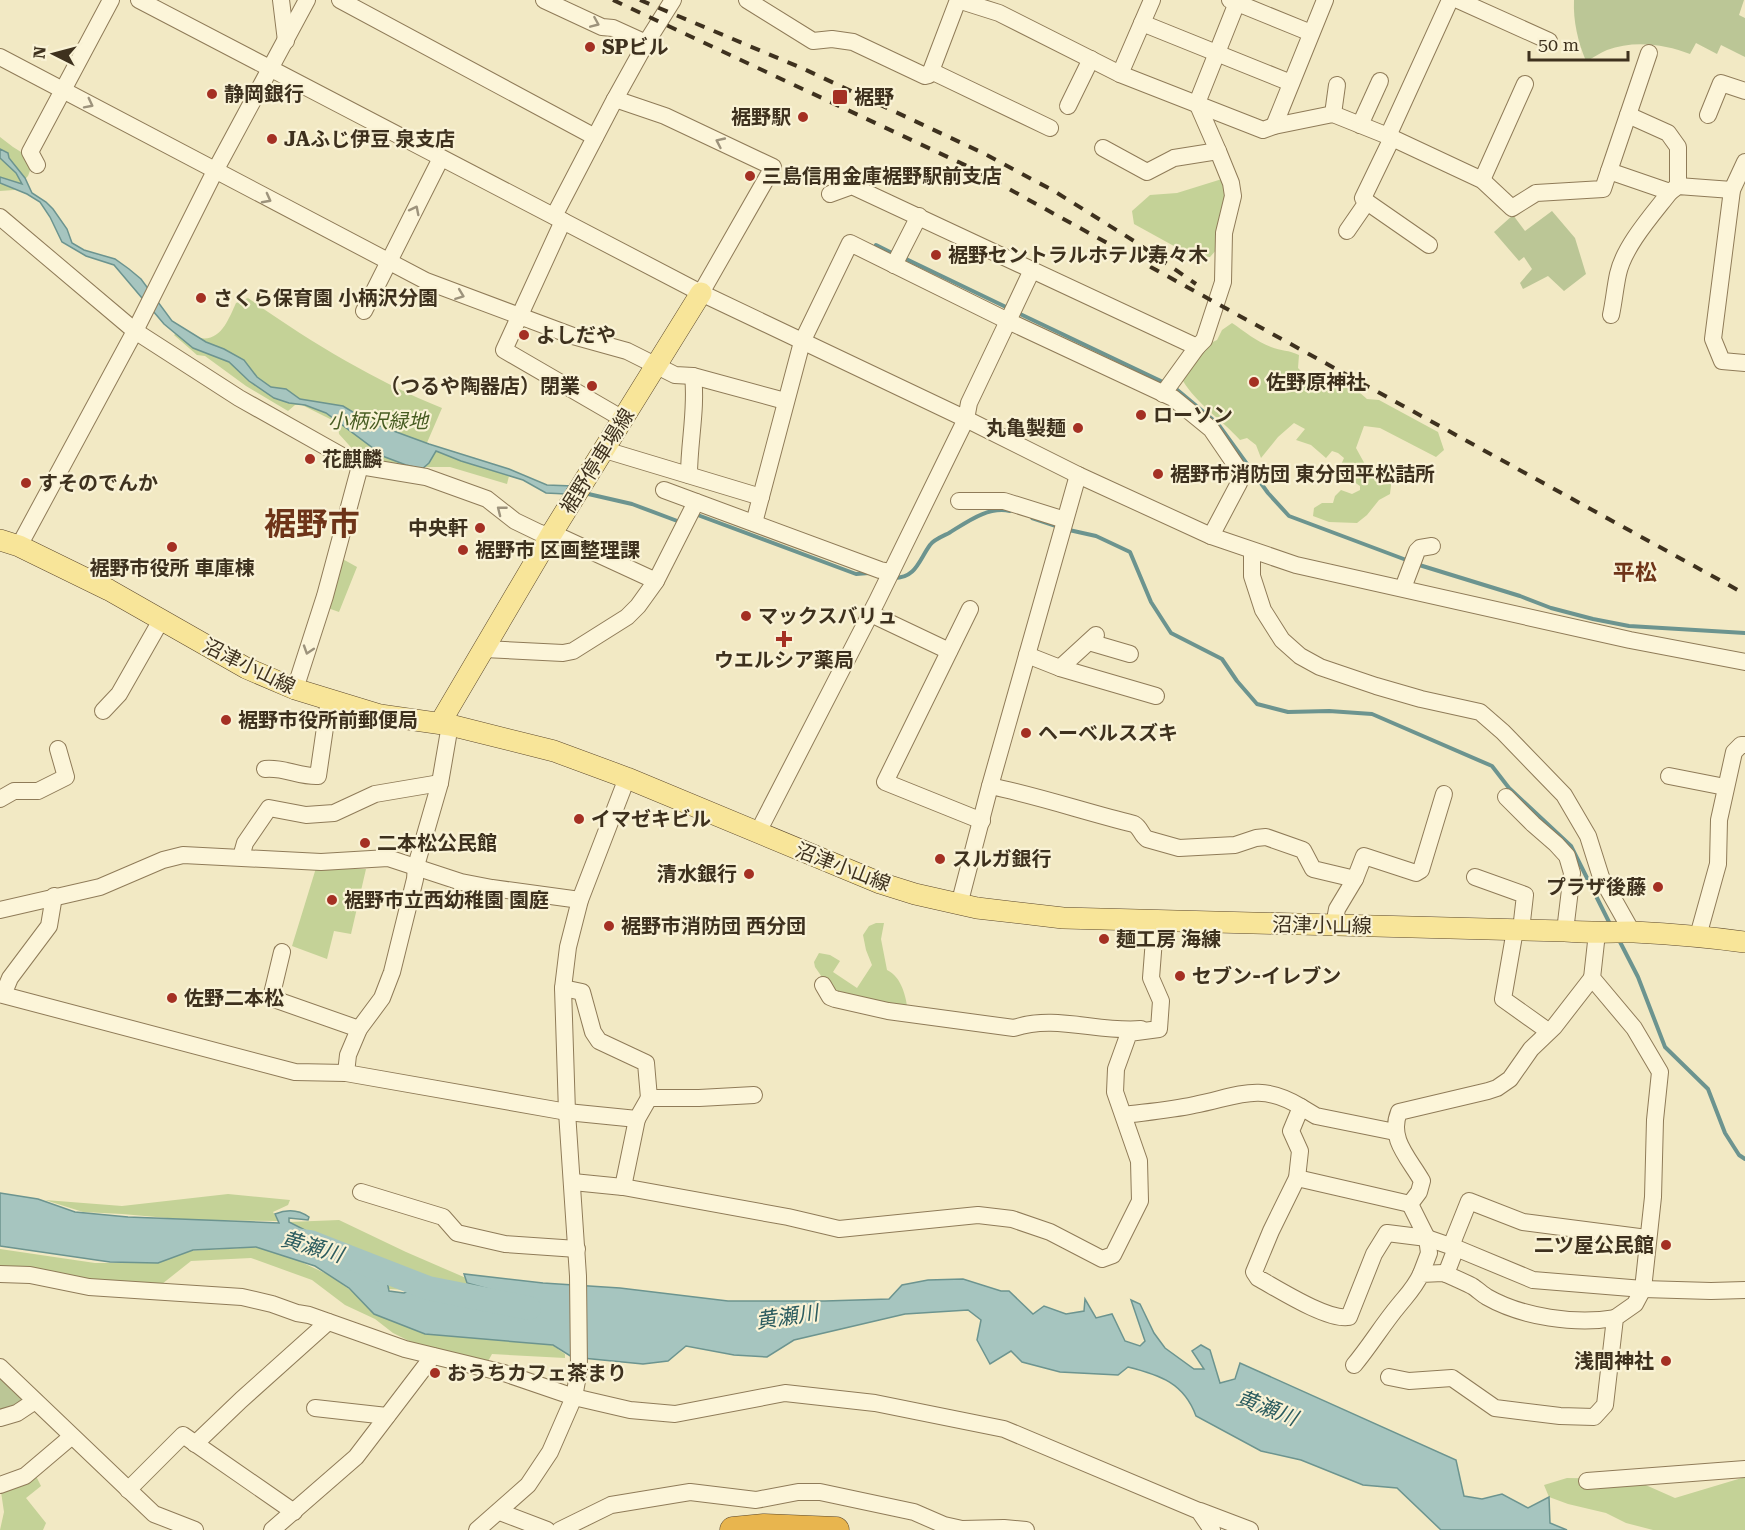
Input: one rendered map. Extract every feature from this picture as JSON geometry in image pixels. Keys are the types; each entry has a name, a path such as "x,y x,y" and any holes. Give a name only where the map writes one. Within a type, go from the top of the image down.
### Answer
{"highway":[{"path":"733,1530 764,1527 836,1530"}],"main road":[{"name":"裾野停車場線","path":"445,724 484,649 552,533 701,293"},
{"name":"沼津小山線","path":"10,543 109,590 246,668 295,689 380,715 445,724 554,751 627,778 880,883 959,905 1035,916 1151,921 1629,932 1698,936 1745,942"}],"street":[{"path":"37,165 30,152 111,0"},
{"path":"139,0 701,293 1078,475 1210,536 1296,565 1630,639 1745,662"},
{"path":"281,0 286,41"},
{"path":"10,543 135,331 215,171 307,0"},
{"path":"340,0 595,137"},
{"path":"544,0 602,27 613,28 646,43"},
{"path":"623,419 504,350 595,137 646,43 673,0"},
{"path":"747,0 813,41 832,39 853,42 925,76 931,71 958,0 999,13 1120,74 1263,130 1333,114 1390,137 1482,180 1512,208 1536,193 1603,189 1649,53"},
{"path":"1120,74 1152,0"},
{"path":"1274,126 1325,0"},
{"path":"1429,245 1362,198 1450,0"},
{"path":"1458,0 1549,41"},
{"path":"1168,388 1204,340 1223,282 1224,233 1233,196 1231,183 1197,103 1235,1 1311,33"},
{"path":"1142,23 1291,83"},
{"path":"0,57 426,281 573,336 627,351 675,375 693,376 785,401"},
{"path":"1068,106 1091,59"},
{"path":"931,71 1050,128"},
{"path":"1360,125 1380,81"},
{"path":"1708,115 1721,82 1745,91"},
{"path":"1482,180 1525,84"},
{"path":"1333,114 1337,85"},
{"path":"615,99 665,116 773,167 701,293"},
{"path":"1611,315 1618,273 1623,260 1640,232 1674,189 1678,147 1668,133 1628,115"},
{"path":"1103,148 1146,172 1174,158 1218,151"},
{"path":"364,311 441,158"},
{"path":"1745,162 1732,190 1713,339 1722,361 1745,363"},
{"path":"1609,171 1674,189 1732,190"},
{"path":"830,194 852,186 1197,347"},
{"path":"1347,231 1367,202"},
{"path":"897,259 919,216"},
{"path":"0,217 135,331 239,398 360,466 426,477 487,499 515,521 542,534 552,533 656,581"},
{"path":"754,523 802,342 850,243 897,259 1168,388 1173,399 1211,429 1241,473 1239,483 1210,536"},
{"path":"758,832 870,614 966,419 969,403 1032,270"},
{"path":"689,475 689,449 695,393 693,376"},
{"path":"605,450 760,497"},
{"path":"295,689 320,611 360,466"},
{"path":"959,905 990,786 1078,475"},
{"path":"664,490 880,570 888,578"},
{"path":"959,501 1004,501 1065,520"},
{"path":"484,649 563,653 573,651 627,617 656,581 696,502"},
{"path":"1403,588 1419,548 1432,546"},
{"path":"1252,551 1252,576 1263,610 1282,640 1300,656 1320,667 1376,686 1420,699 1480,712 1510,739 1564,795 1588,836 1601,877 1629,932"},
{"path":"970,609 885,782 982,821"},
{"path":"870,614 949,651"},
{"path":"103,711 119,694 156,629"},
{"path":"1060,668 1093,638 1130,654"},
{"path":"1027,655 1060,668 1156,696"},
{"path":"265,769 276,768 306,777 318,776 328,700"},
{"path":"346,1073 348,1055 358,1029 382,998 392,972 415,879 416,866 440,783 445,724"},
{"path":"1698,936 1718,864 1719,820 1725,787 1734,752 1741,745 1745,745"},
{"path":"0,799 15,791 38,791 66,777 58,749"},
{"path":"1669,776 1725,787"},
{"path":"477,1530 528,1485 545,1460 574,1397 579,1370 578,1249 567,1112 563,988 568,947 580,900 627,778"},
{"path":"241,857 245,843 269,808 306,815 334,813 375,794 440,783"},
{"path":"990,786 1028,794 1041,800 1065,804 1134,824 1146,839 1179,848 1235,845 1266,837 1303,850 1313,869 1355,879"},
{"path":"1334,925 1338,909 1355,879 1364,856 1416,873 1421,870 1444,794"},
{"path":"1506,797 1567,856 1572,873 1565,931"},
{"path":"0,910 100,886 163,860 183,855 321,862 388,858 461,882 580,900"},
{"path":"1475,877 1525,895 1503,999 1548,1031"},
{"path":"54,896 49,926 10,978 1,1000 296,1072 346,1073 567,1112 638,1119"},
{"path":"1151,921 1154,939 1151,978 1161,1001 1159,1027"},
{"path":"1410,1204 1419,1192 1422,1181 1412,1162 1400,1147 1395,1132 1399,1112 1497,1088 1510,1080 1531,1049 1554,1027 1592,978 1598,933"},
{"path":"282,952 271,998 358,1029"},
{"path":"1421,1274 1446,1274 1473,1287 1487,1298 1528,1314 1551,1318 1601,1321 1615,1318 1635,1304 1643,1289 1653,1197 1655,1120 1660,1072 1634,1028 1592,978"},
{"path":"823,985 830,997 857,1005 1014,1028 1030,1022 1125,1030 1159,1027"},
{"path":"563,988 582,992 592,1032 599,1041 646,1063 649,1098 638,1119 623,1187"},
{"path":"573,1182 623,1187 788,1217 839,1229 978,1215 1012,1219 1050,1232 1102,1259 1113,1254 1140,1201 1139,1161 1115,1092 1116,1069 1130,1033 1159,1029 1159,1027"},
{"path":"1124,1115 1194,1105 1253,1092 1285,1097 1316,1116 1395,1132"},
{"path":"649,1098 754,1095"},
{"path":"1301,1107 1291,1131 1300,1151 1296,1178 1254,1272 1258,1278 1313,1308 1341,1319 1349,1317 1374,1254 1387,1233 1427,1238 1533,1280 1643,1289 1745,1290"},
{"path":"1296,1178 1410,1204"},
{"path":"361,1192 443,1217 457,1233 505,1244 578,1249"},
{"path":"1446,1274 1469,1201 1522,1222 1647,1238"},
{"path":"1354,1365 1399,1305 1415,1288 1429,1253 1427,1238 1410,1204"},
{"path":"0,1274 30,1275 89,1287 242,1297 309,1315 405,1349 504,1373 574,1397 630,1410 675,1414 784,1393 874,1403 1004,1429 1250,1530"},
{"path":"1389,1377 1409,1382 1452,1378 1495,1408 1560,1416 1594,1417 1605,1405 1615,1318"},
{"path":"195,1444 328,1322"},
{"path":"272,1530 356,1457 433,1356"},
{"path":"0,1367 154,1514 195,1530"},
{"path":"0,1418 17,1413 35,1401"},
{"path":"315,1408 387,1416"},
{"path":"128,1490 183,1435 294,1512"},
{"path":"0,1485 25,1476 71,1437"},
{"path":"1587,1481 1745,1469"},
{"path":"560,1530 611,1505 690,1492 756,1500 798,1492 820,1492 915,1512 944,1525 962,1529 1026,1530"},
{"path":"1199,1510 1212,1530"},
{"path":"500,1512 547,1530"}],"green space":[{"path":"1574,0 1744,0 1739,15 1745,18 1745,57 1721,45 1717,54 1696,43 1690,54 1660,46 1638,44 1607,50 1586,61 1574,16"},
{"path":"0,137 34,160 28,176 14,190 0,191"},
{"path":"1222,179 1225,193 1217,249 1210,257 1192,256 1134,224 1132,211 1150,195 1177,193"},
{"path":"1552,211 1575,238 1586,274 1564,291 1548,276 1523,289 1520,283 1532,269 1524,257 1519,261 1494,232 1513,215 1525,231"},
{"name":"小柄沢緑地","path":"248,298 342,359 442,408 426,445 474,461 509,476 507,484 450,467 398,467 357,454 339,434 338,423 302,405 295,405 288,411 246,386 205,356 197,355 174,335 182,328 198,337 214,336 223,328 236,303"},
{"path":"1232,323 1266,345 1299,355 1298,368 1308,378 1318,374 1333,373 1344,379 1367,399 1379,400 1438,432 1444,450 1436,457 1380,428 1364,426 1356,448 1367,468 1379,470 1392,477 1390,494 1379,500 1357,523 1329,522 1313,516 1314,508 1322,503 1333,503 1335,496 1341,490 1352,494 1360,490 1360,486 1344,475 1340,467 1344,458 1332,451 1326,458 1311,445 1296,440 1305,429 1294,423 1278,437 1261,458 1256,445 1247,438 1240,440 1195,397 1183,381 1201,351 1217,340 1222,330"},
{"path":"339,557 357,567 339,612 325,607"},
{"name":"裾野市立西幼稚園 園庭","path":"316,868 366,869 351,934 334,931 327,959 292,946"},
{"path":"884,923 881,939 887,970 900,982 908,1012 835,996 815,967 814,962 819,953 830,955 840,961 833,972 857,988 872,965 863,935 869,926"},
{"path":"228,1194 290,1200 288,1205 273,1212 279,1221 190,1220 83,1212 45,1200 122,1206"},
{"path":"339,1220 503,1294 493,1298 453,1291 430,1282 406,1290 389,1289 386,1278 374,1256 349,1257 310,1242 306,1234 289,1222"},
{"path":"259,1247 297,1260 329,1275 353,1292 482,1338 552,1345 565,1354 565,1358 492,1354 486,1365 429,1351 393,1333 375,1319 345,1305 312,1280 251,1258 191,1261 162,1284 162,1288 0,1271 0,1249 95,1263 158,1263 189,1251"},
{"path":"0,1367 31,1401 0,1414"},
{"path":"35,1474 41,1486 26,1498 46,1523 43,1530 0,1530 4,1512 0,1485"},
{"path":"1745,1477 1745,1530 1653,1530 1626,1523 1606,1513 1549,1497 1544,1485 1567,1478 1632,1479 1675,1498"}],"water":[{"path":"0,149 8,153 32,193 53,209 67,229 72,243 84,250 115,259 129,269 141,279 172,321 206,342 244,360 257,377 271,387 286,389 300,399 343,406 380,426 509,469 547,485 572,486 566,494 546,493 523,480 436,451 429,463 422,469 406,465 385,457 326,413 305,405 274,398 249,381 229,362 193,348 164,324 114,265 86,256 62,242 40,202 0,183 0,177 22,184 16,173 0,158"},
{"path":"0,1193 38,1199 75,1212 128,1217 279,1223 275,1214 297,1211 309,1217 308,1220 289,1218 289,1222 305,1230 308,1238 344,1262 371,1256 385,1271 389,1291 404,1293 427,1283 438,1293 495,1304 503,1293 467,1283 464,1274 543,1283 620,1288 728,1301 889,1299 902,1285 928,1280 963,1279 1001,1291 1009,1291 1033,1314 1044,1306 1066,1314 1084,1311 1085,1299 1096,1318 1112,1314 1125,1341 1140,1346 1145,1341 1131,1300 1140,1304 1154,1333 1165,1348 1194,1369 1204,1369 1192,1351 1201,1345 1210,1350 1220,1383 1235,1379 1240,1363 1456,1460 1464,1496 1482,1499 1502,1494 1528,1508 1549,1497 1550,1523 1567,1530 1441,1530 1397,1488 1363,1485 1301,1460 1261,1451 1196,1416 1178,1388 1150,1373 1128,1367 1118,1375 1060,1372 1022,1362 1011,1351 990,1364 977,1340 981,1320 968,1310 905,1314 794,1340 767,1357 734,1355 686,1346 668,1361 643,1364 572,1357 553,1345 425,1334 374,1314 349,1288 315,1266 256,1247 193,1250 158,1263 110,1262 0,1246"}],"waterway":[{"path":"876,245 894,254"},
{"path":"904,258 1008,308"},
{"path":"1018,313 1165,383"},
{"path":"1175,388 1218,424 1268,493 1289,516 1409,561"},
{"path":"584,493 632,504 680,522"},
{"path":"894,578 912,572 931,543 938,538 986,513 1010,511"},
{"path":"695,514 856,574 869,573"},
{"path":"1032,518 1059,527"},
{"path":"1069,530 1096,536 1130,552 1151,602 1171,633 1222,659 1257,704 1288,712 1329,711 1372,714 1492,766 1509,788 1571,846 1610,924"},
{"path":"1416,564 1520,596 1551,608 1593,619 1629,626 1745,633"},
{"path":"1618,938 1638,977 1665,1047 1708,1089 1725,1133 1739,1155 1745,1159"},
{"name":"黄瀬川","path":"290,1239 310,1242 428,1288 529,1308"}],"railway":[{"path":"613,0 969,167 1745,594"},
{"path":"640,0 804,69 983,153 1054,191 1134,241 1196,284"}],"place":[{"name":"SPビル","path":"590,47"},
{"name":"静岡銀行","path":"212,94"},
{"name":"裾野","path":"840,97"},
{"name":"裾野駅","path":"803,117"},
{"name":"JAふじ伊豆 泉支店","path":"272,139"},
{"name":"三島信用金庫裾野駅前支店","path":"750,176"},
{"name":"裾野セントラルホテル寿々木","path":"936,255"},
{"name":"さくら保育園 小柄沢分園","path":"201,298"},
{"name":"よしだや","path":"524,335"},
{"name":"佐野原神社","path":"1254,382"},
{"name":"（つるや陶器店）閉業","path":"592,386"},
{"name":"ローソン","path":"1141,415"},
{"name":"丸亀製麺","path":"1078,428"},
{"name":"花麒麟","path":"310,459"},
{"name":"裾野市消防団 東分団平松詰所","path":"1158,474"},
{"name":"すそのでんか","path":"26,483"},
{"name":"中央軒","path":"480,528"},
{"name":"裾野市役所 車庫棟","path":"172,547"},
{"name":"裾野市 区画整理課","path":"463,550"},
{"name":"マックスバリュ","path":"746,616"},
{"name":"ウエルシア薬局","path":"784,639"},
{"name":"裾野市役所前郵便局","path":"226,720"},
{"name":"ヘーベルスズキ","path":"1026,733"},
{"name":"イマゼキビル","path":"579,819"},
{"name":"二本松公民館","path":"365,843"},
{"name":"スルガ銀行","path":"940,859"},
{"name":"清水銀行","path":"749,874"},
{"name":"プラザ後藤","path":"1658,887"},
{"name":"裾野市立西幼稚園 園庭","path":"332,900"},
{"name":"裾野市消防団 西分団","path":"609,926"},
{"name":"麺工房 海練","path":"1104,939"},
{"name":"セブン-イレブン","path":"1180,976"},
{"name":"佐野二本松","path":"172,998"},
{"name":"二ツ屋公民館","path":"1666,1245"},
{"name":"浅間神社","path":"1666,1361"},
{"name":"おうちカフェ茶まり","path":"435,1373"}],"district":[{"name":"裾野市","path":"312,524"},
{"name":"平松","path":"1635,572"}]}
